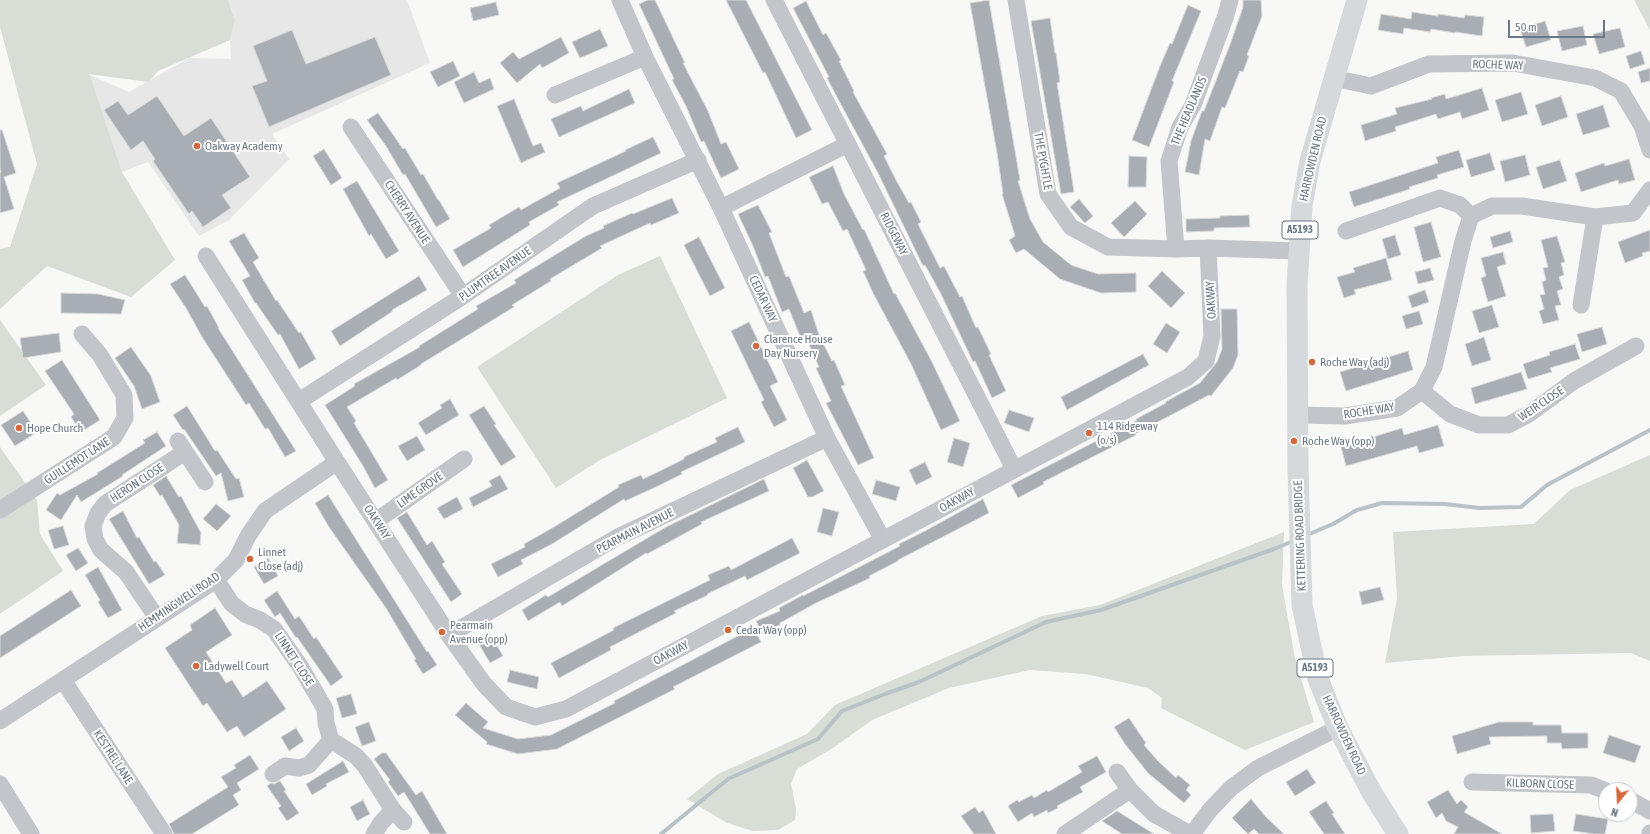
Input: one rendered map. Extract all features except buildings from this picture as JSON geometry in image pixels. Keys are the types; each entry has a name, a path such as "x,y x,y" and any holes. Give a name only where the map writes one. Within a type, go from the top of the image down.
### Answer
{"main road":[{"name":"HARROWDEN ROAD","path":"1298,467 1297,284 1302,206 1310,161 1357,0"},
{"name":"KETTERING ROAD BRIDGE","path":"1298,467 1302,605"},
{"name":"HARROWDEN ROAD","path":"1302,605 1318,679 1338,728 1372,793 1398,834"}],"street":[{"name":"CEDAR WAY","path":"620,0 645,57 721,208 826,438 883,540"},
{"name":"RIDGEWAY","path":"774,0 1014,469"},
{"name":"THE PYGHTLE","path":"1016,0 1048,194 1071,227 1108,247 1299,251"},
{"name":"THE HEADLANDS","path":"1176,249 1169,160 1180,127 1193,105 1226,15 1230,0"},
{"path":"555,95 645,57"},
{"name":"ROCHE WAY","path":"1333,78 1371,86 1429,64 1512,63 1595,78 1621,91 1642,126 1650,150"},
{"name":"CHERRY AVENUE","path":"351,127 462,296"},
{"path":"721,208 848,144"},
{"name":"PLUMTREE AVENUE","path":"299,401 462,296 594,206 698,160"},
{"path":"1346,231 1440,198 1460,205 1471,216 1492,206 1522,206 1594,217 1633,213 1650,190"},
{"name":"ROCHE WAY","path":"1297,415 1345,416 1397,408 1422,391 1434,367 1463,241 1471,216"},
{"path":"1581,305 1594,217"},
{"name":"OAKWAY","path":"206,256 449,635 484,684 506,707 535,717 566,709 1188,376 1206,361 1212,336 1208,248"},
{"name":"GUILLEMOT LANE","path":"0,510 114,437 125,418 124,395 100,355 82,334"},
{"name":"WEIR CLOSE","path":"1422,391 1450,414 1479,425 1508,425 1529,414 1574,381 1636,346"},
{"name":"PEARMAIN AVENUE","path":"449,635 616,538 826,438"},
{"name":"HERON CLOSE","path":"156,618 126,572 101,550 95,539 94,526 98,513 106,504 182,446 205,482"},
{"name":"LIME GROVE","path":"376,521 464,459"},
{"name":"HEMMINGWELL ROAD","path":"0,721 216,580 236,560 248,536 265,511 337,462"},
{"name":"LINNET CLOSE","path":"216,580 232,604 245,614 260,620 274,629 300,666 325,709 326,723 331,740"},
{"name":"KESTREL LANE","path":"63,680 164,834"},
{"path":"1117,772 1130,790 1154,814 1192,834 1210,810 1231,788 1258,768 1338,728"},
{"path":"273,774 285,766 299,768 309,765 331,740 356,756 365,766 399,816 380,823 374,834"},
{"name":"KILBORN CLOSE","path":"1472,782 1591,785 1598,788"},
{"path":"0,784 31,834"},
{"path":"1065,834 1130,790"},
{"path":"1638,804 1650,811"}],"shaded area":[{"path":"0,0 228,0 235,21 230,40 158,71 149,82 88,74 90,75 122,172 175,260 131,297 47,266 0,309 0,249 10,247 37,164 0,27"},
{"path":"228,0 407,0 430,63 272,134 289,159 229,220 199,236 148,162 122,172 90,75 129,92 189,58 231,59 230,40 235,21"},
{"path":"1634,0 1650,0 1650,30"},
{"path":"660,256 727,398 600,460 556,488 477,367 618,275"},
{"path":"0,320 46,385 0,416"},
{"path":"0,447 37,500 40,534 63,571 0,614"},
{"path":"1650,455 1650,661 1631,653 1463,656 1385,663 1397,598 1393,532 1534,524 1570,490"},
{"path":"1284,532 1282,585 1295,658 1314,722 1245,750 1161,708 1162,698 1148,688 1086,674 1030,670 949,688 872,720 833,748 797,769 791,784 796,809 795,820 778,830 753,831 727,823 687,799 718,774 807,734 835,705 1042,616 1100,605"}],"waterway":[{"path":"1307,535 1333,524 1357,510 1382,503 1445,504 1479,508 1521,507 1547,485 1650,430"},
{"path":"661,834 728,779 818,739 842,711 919,682 1046,622 1101,610 1293,541"}],"place":[{"name":"Oakway Academy","path":"197,146"},
{"name":"Clarence House Day Nursery","path":"756,346"},
{"name":"Roche Way (adj)","path":"1312,362"},
{"name":"Hope Church","path":"19,428"},
{"name":"114 Ridgeway (o/s)","path":"1089,433"},
{"name":"Roche Way (opp)","path":"1294,441"},
{"name":"Linnet Close (adj)","path":"250,559"},
{"name":"Cedar Way (opp)","path":"728,630"},
{"name":"Pearmain Avenue (opp)","path":"442,632"},
{"name":"Ladywell Court","path":"196,666"}]}
